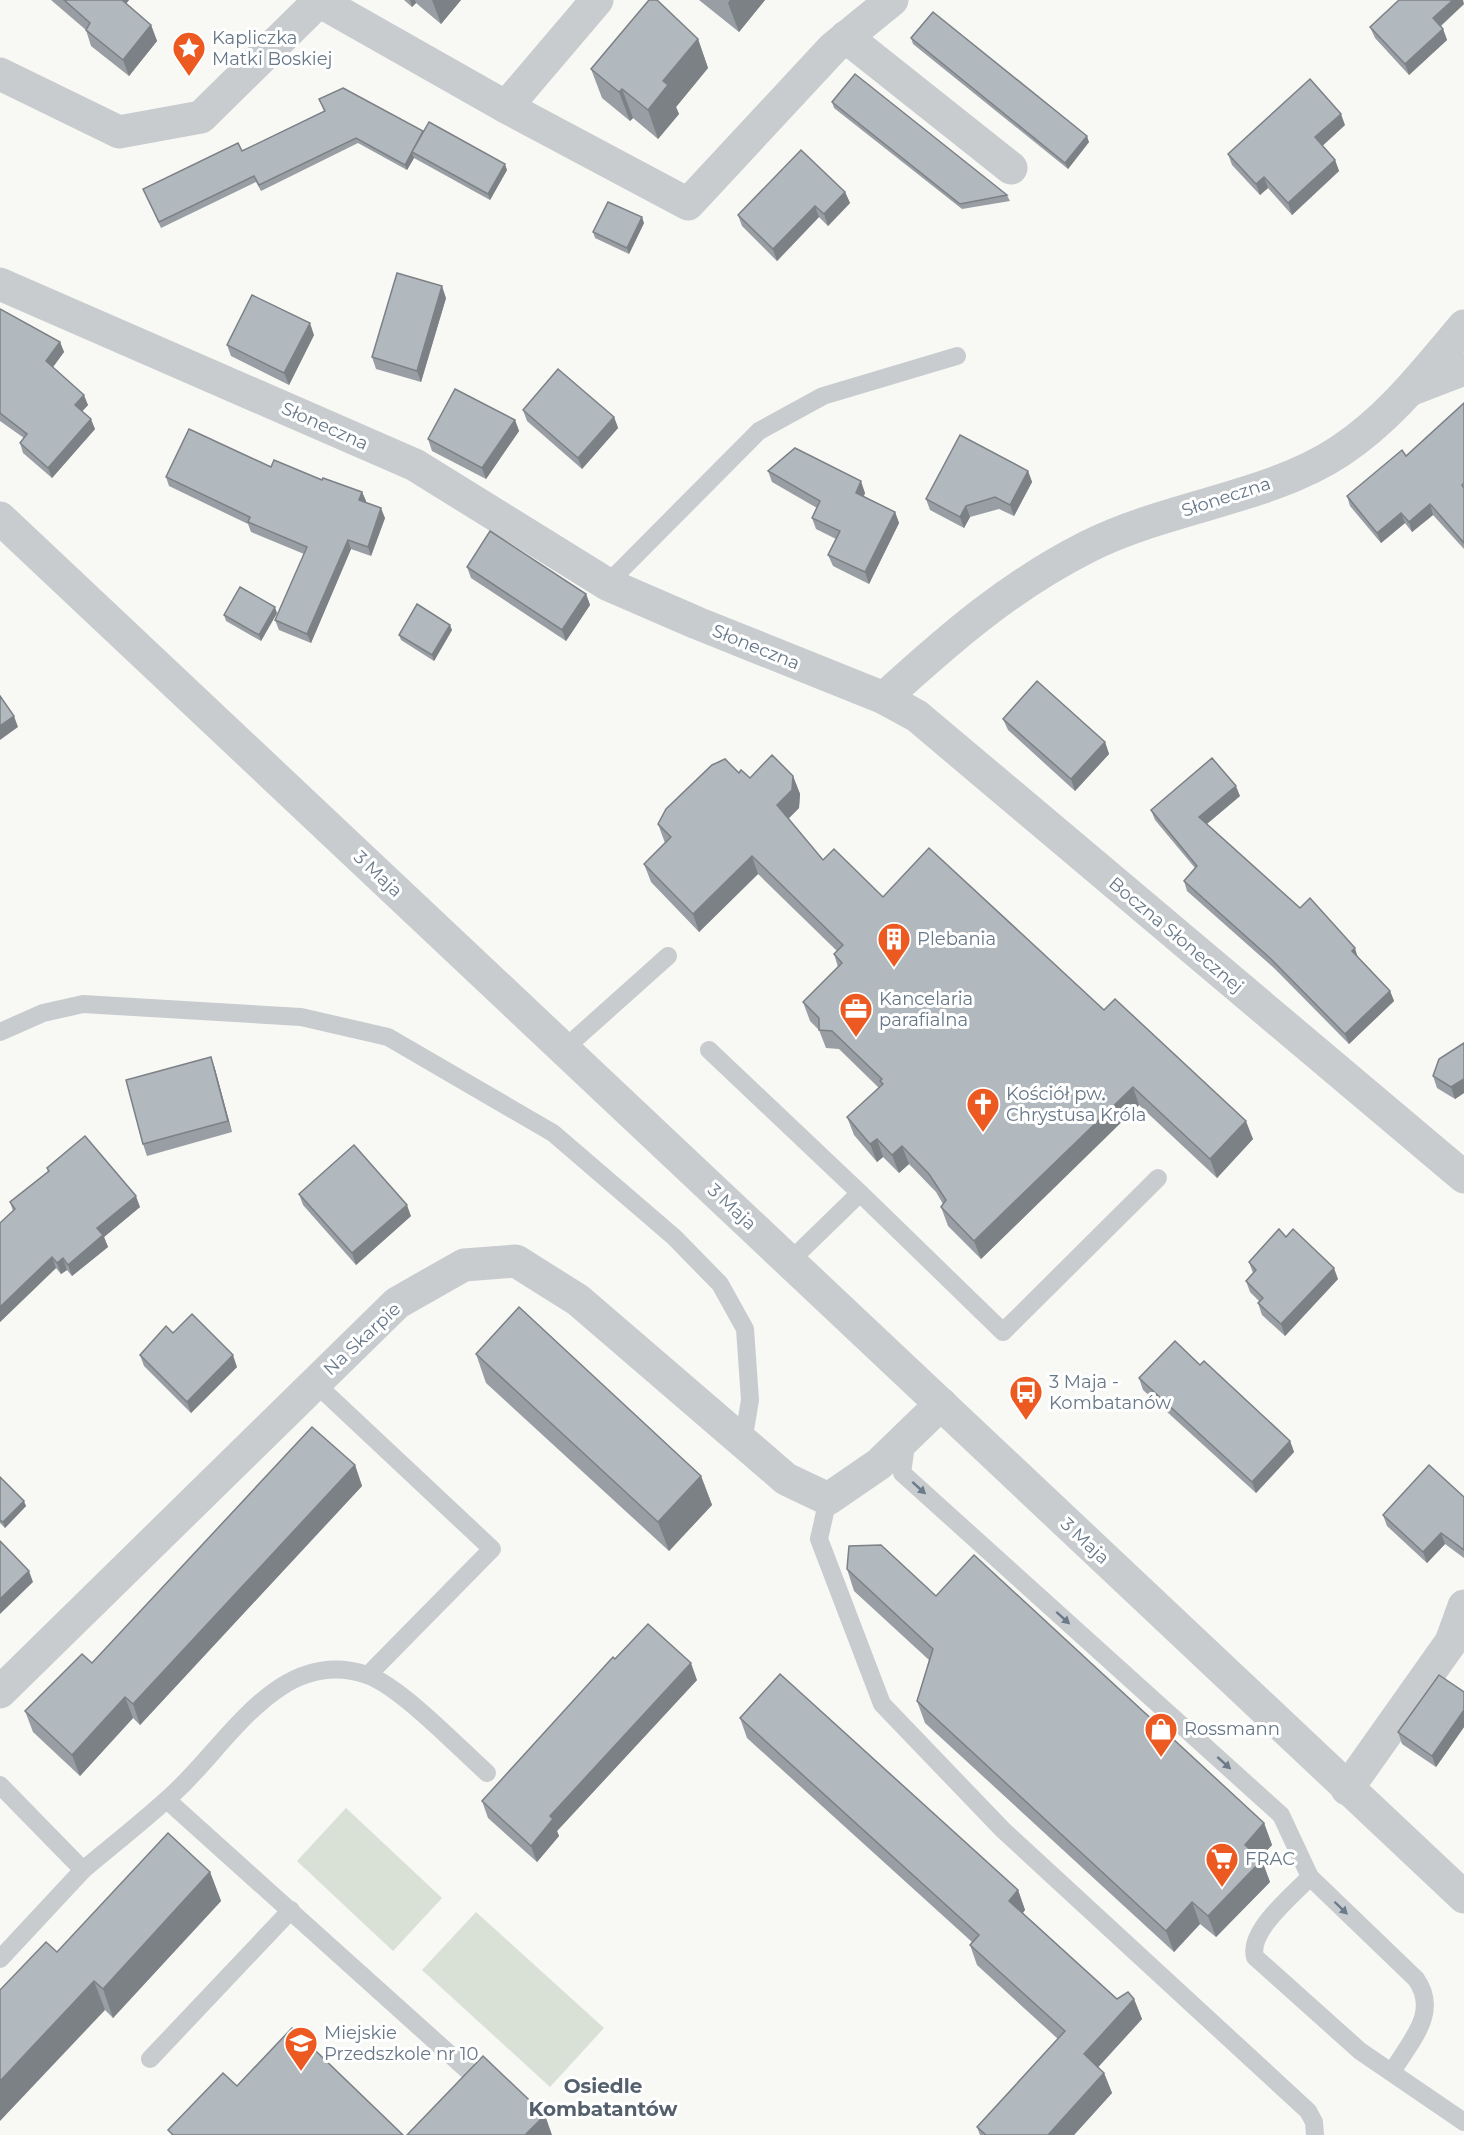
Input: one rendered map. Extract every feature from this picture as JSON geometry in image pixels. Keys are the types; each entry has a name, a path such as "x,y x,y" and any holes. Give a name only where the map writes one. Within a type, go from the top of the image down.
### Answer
{"street":[{"path":"506,107 597,0"},
{"path":"0,74 119,132 201,117 319,1 506,107 688,204 833,48 892,0"},
{"path":"846,37 1011,168"},
{"name":"Słoneczna","path":"0,284 415,465 607,584 697,623 884,698 964,625 1039,573 1088,546 1144,523 1285,478 1330,456 1381,420 1464,326"},
{"path":"1410,389 1464,369"},
{"name":"3 Maja","path":"0,518 1464,1897"},
{"name":"Boczna Słonecznej","path":"884,698 917,716 1464,1177"},
{"name":"Na Skarpie","path":"0,1692 397,1303 464,1265 516,1261 578,1300 786,1479 828,1498"},
{"path":"828,1498 879,1464 940,1404"},
{"path":"1347,1789 1451,1642 1464,1606"}],"lane":[{"path":"607,584 759,431 823,396 957,356"},
{"path":"564,1049 668,956"},
{"path":"0,1032 43,1013 82,1004 301,1017 388,1037 553,1133 674,1238 720,1284 745,1329 750,1400 743,1443"},
{"path":"709,1050 1003,1332 1158,1178"},
{"path":"790,1261 860,1193"},
{"path":"315,1383 492,1549 368,1675"},
{"path":"907,1437 902,1473 1281,1815 1310,1877 1416,1979 1425,1992 1427,2006 1424,2018 1392,2072"},
{"path":"828,1498 819,1539 882,1704 1002,1830 1308,2111 1314,2122 1315,2135"},
{"path":"0,1959 83,1870 167,1800 268,1694 292,1679 316,1670 368,1675 391,1688 487,1773"},
{"path":"0,1785 83,1870"},
{"path":"167,1800 475,2077"},
{"path":"1310,1877 1257,1934 1253,1950 1255,1957 1360,2052 1464,2122"},
{"path":"150,2059 291,1910"}],"shaded area":[{"path":"346,1808 442,1898 393,1951 297,1861"},
{"path":"476,1912 604,2028 550,2087 422,1970"}],"building":[{"path":"64,0 122,0 151,25 123,60 86,30 90,23"},
{"path":"649,0 657,0 698,39 663,81 668,85 648,110 622,89 619,92 591,69"},
{"path":"1399,0 1453,0 1433,18 1443,29 1405,64 1370,27"},
{"path":"933,12 1087,136 1065,163 911,38"},
{"path":"855,74 1007,195 960,204 832,102"},
{"path":"1310,79 1341,114 1315,137 1335,160 1288,203 1264,177 1256,184 1228,154"},
{"path":"343,88 423,131 405,165 356,138 259,185 254,176 159,222 143,189 238,143 242,151 325,111 319,99"},
{"path":"429,122 505,164 488,194 412,152"},
{"path":"801,150 845,192 824,214 815,206 773,249 738,215"},
{"path":"608,202 642,217 627,248 593,232"},
{"path":"397,273 442,286 417,371 372,357"},
{"path":"252,295 310,323 284,373 227,345"},
{"path":"0,309 60,342 46,361 84,395 75,405 91,419 48,468 20,443 27,434 0,413"},
{"path":"558,369 614,417 578,458 523,410"},
{"path":"455,389 515,420 482,468 428,439"},
{"path":"1464,403 1464,483 1462,485 1464,488 1464,543 1430,504 1409,522 1401,513 1377,533 1347,496 1402,450 1406,456"},
{"path":"189,429 271,467 274,460 322,480 323,478 362,492 359,500 381,508 368,547 348,540 307,634 275,620 307,547 248,522 250,517 166,477"},
{"path":"960,435 1028,471 1010,505 995,497 966,506 960,517 926,499"},
{"path":"795,448 861,481 856,493 895,512 865,572 828,555 840,531 812,518 820,501 768,471"},
{"path":"490,531 586,594 562,630 467,567"},
{"path":"240,587 275,607 259,635 224,615"},
{"path":"417,604 450,625 432,655 399,635"},
{"path":"1037,681 1105,742 1071,779 1003,719"},
{"path":"0,696 14,716 0,726"},
{"path":"772,755 793,776 792,790 777,805 823,860 834,849 883,897 929,848 1104,1010 1115,999 1246,1121 1210,1159 1133,1087 974,1241 941,1207 946,1200 929,1174 902,1146 892,1155 877,1139 870,1144 847,1117 883,1084 880,1081 882,1079 832,1031 819,1030 819,1018 803,1002 842,963 834,954 843,945 752,856 693,914 644,864 671,837 658,824 666,809 712,765 725,759 739,773 741,770 750,778"},
{"path":"1212,758 1236,786 1199,817 1300,908 1310,898 1355,948 1352,951 1390,991 1345,1034 1271,959 1184,881 1197,866 1151,810"},
{"path":"1464,1043 1464,1079 1451,1087 1433,1076 1439,1059"},
{"path":"211,1057 228,1121 143,1144 126,1080"},
{"path":"85,1136 136,1196 97,1228 103,1235 68,1265 63,1258 57,1263 52,1257 0,1307 0,1223 15,1209 10,1202 49,1171 47,1168"},
{"path":"354,1145 407,1205 352,1253 299,1194"},
{"path":"1279,1229 1286,1237 1293,1229 1334,1268 1281,1324 1258,1303 1263,1298 1246,1281 1256,1270 1249,1262"},
{"path":"519,1307 701,1476 658,1522 476,1354"},
{"path":"192,1314 233,1355 187,1402 140,1355 166,1326 173,1333"},
{"path":"1175,1341 1200,1365 1204,1361 1290,1441 1252,1482 1139,1378"},
{"path":"312,1427 355,1465 133,1704 125,1697 72,1755 25,1711 82,1654 92,1663"},
{"path":"1429,1465 1464,1497 1464,1550 1441,1533 1423,1552 1383,1515"},
{"path":"0,1477 24,1501 3,1522 0,1520"},
{"path":"0,1541 29,1571 0,1599"},
{"path":"881,1545 936,1596 974,1555 1264,1823 1245,1845 1262,1860 1208,1916 1192,1902 1166,1931 917,1701 933,1649 847,1569 849,1546"},
{"path":"648,1624 691,1663 550,1816 553,1819 531,1846 482,1801 613,1657 615,1659"},
{"path":"780,1674 1018,1890 1009,1901 1117,1999 1128,1992 1134,1999 1084,2054 1104,2073 1048,2135 986,2135 977,2127 1065,2031 970,1945 979,1935 740,1718"},
{"path":"1439,1675 1464,1692 1464,1710 1432,1756 1398,1732"},
{"path":"168,1833 210,1872 103,1989 94,1981 0,2081 0,1990 46,1942 57,1952"},
{"name":"Miejskie Przedszkole nr 10","path":"292,2028 403,2135 173,2135 168,2130 223,2073 237,2086"},
{"path":"483,2056 545,2115 525,2135 407,2135"}],"place":[{"name":"Kapliczka Matki Boskiej","path":"189,77"},
{"name":"Plebania","path":"894,968"},
{"name":"Kancelaria parafialna","path":"856,1038"},
{"name":"Kościół pw. Chrystusa Króla","path":"983,1133"},
{"name":"3 Maja - Kombatanów","path":"1026,1421"},
{"name":"Rossmann","path":"1161,1758"},
{"name":"FRAC","path":"1222,1888"},
{"name":"Miejskie Przedszkole nr 10","path":"301,2072"}],"district":[{"name":"Osiedle Kombatantów","path":"603,2098"}]}
